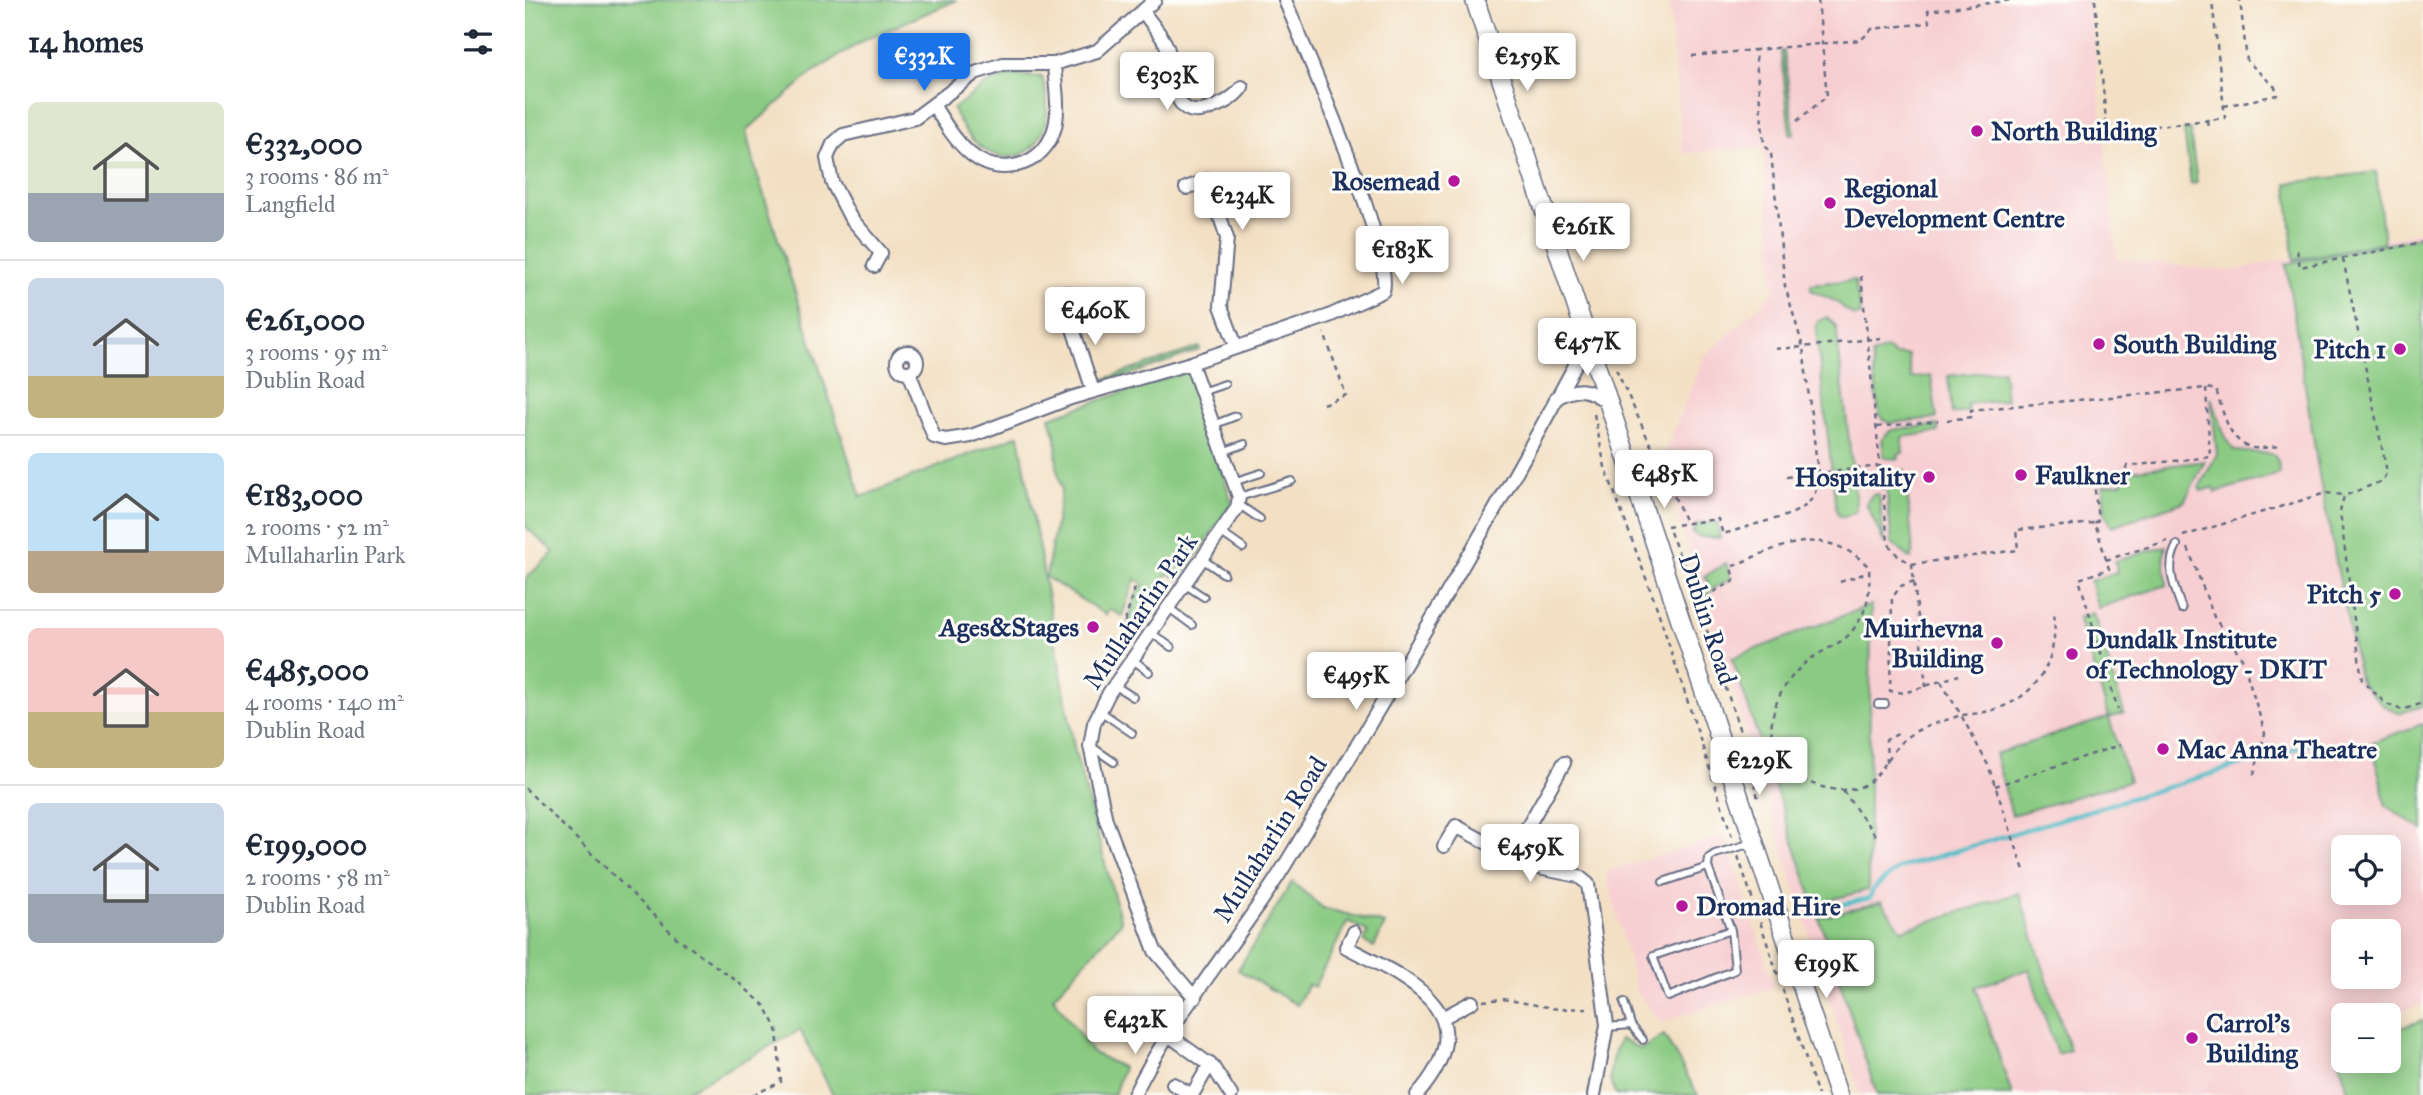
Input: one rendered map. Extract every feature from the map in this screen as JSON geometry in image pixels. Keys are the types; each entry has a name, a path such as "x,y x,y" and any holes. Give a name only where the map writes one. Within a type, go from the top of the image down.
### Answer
{"main road":[{"name":"Dublin Road","path":"1475,0 1588,341 1600,406 1659,529 1754,843 1838,1095"}],"street":[{"path":"874,266 881,253 843,206 831,182 827,158 833,144 843,135 915,118 975,73 1003,64 1053,64 1097,51 1155,0"},
{"path":"909,372 927,425 934,437 946,440 971,436 1093,391 1191,363 1378,296 1385,283 1380,248 1285,0"},
{"path":"1143,11 1168,48 1175,96 1182,104 1194,111 1204,110 1227,102 1242,87"},
{"path":"934,106 952,134 976,160 1010,168 1036,158 1053,134 1057,116 1053,64"},
{"path":"1186,188 1208,180 1217,204 1227,238 1221,306 1237,346"},
{"path":"1068,313 1093,391"},
{"name":"Mullaharlin Road","path":"1134,1095 1167,1034 1195,999 1285,864 1588,341"},
{"path":"1191,363 1238,500"},
{"path":"1556,398 1573,389 1594,393 1600,406"},
{"name":"Mullaharlin Park","path":"1195,999 1155,951 1106,820 1090,746 1094,723 1114,685 1148,631 1202,559 1238,500"},
{"path":"1511,856 1564,762"},
{"path":"1444,846 1456,826 1529,866 1578,876 1588,884 1605,993 1607,1027 1594,1095"},
{"path":"1355,932 1346,947 1420,989 1440,1009 1444,1017 1442,1051 1417,1095"},
{"path":"1444,1017 1472,1002"},
{"path":"1167,1034 1210,1064 1231,1095"},
{"path":"1173,1084 1192,1095 1210,1064"}],"lane":[{"path":"1201,392 1225,384"},
{"path":"1213,425 1236,416"},
{"path":"1222,452 1245,444"},
{"path":"1233,482 1261,473"},
{"path":"1238,500 1291,481"},
{"path":"1238,500 1260,519"},
{"path":"1220,532 1243,548"},
{"path":"2177,545 2171,555 2170,570 2182,609"},
{"path":"1202,559 1224,574"},
{"path":"1184,584 1204,597"},
{"path":"1167,607 1192,625"},
{"path":"1148,631 1171,647"},
{"path":"1131,661 1149,672"},
{"path":"1114,685 1133,697"},
{"path":"1100,711 1132,733"},
{"path":"1090,746 1115,762"},
{"path":"1731,930 1653,956 1668,998 1735,970 1731,930 1723,898 1708,867 1709,858 1715,853 1754,843"},
{"path":"1663,882 1708,867"},
{"path":"1624,1003 1631,1025 1643,1040"},
{"path":"1607,1027 1631,1025"}],"path":[{"path":"1797,121 1827,96 1818,0"},
{"path":"1692,56 1861,40 1872,29 1929,23 1927,11 2012,0"},
{"path":"2095,0 2107,132 2225,118 2212,0"},
{"path":"2224,106 2277,95 2275,88 2248,61 2240,0"},
{"path":"1631,540 1686,522 1719,519 1723,534 1789,517 1803,510 1813,498 1818,485 1803,347 1785,286 1771,153 1764,144 1755,50"},
{"path":"2207,120 2208,128"},
{"path":"2297,250 2300,267 2423,242"},
{"path":"2343,259 2387,472 2382,481 2344,496"},
{"path":"1861,276 1888,543 1898,556 1912,564 2018,550 2016,530 2095,523"},
{"path":"1318,319 1346,395 1323,404"},
{"path":"1773,349 1881,338"},
{"path":"1614,365 1686,522"},
{"path":"1947,420 1972,417 1971,410 2206,388 2216,390 2231,432 2241,443 2254,448 2282,446"},
{"path":"2118,710 2079,579 2109,569 2095,523 2098,520 2094,482 2121,478 2127,466 2210,457 2206,388"},
{"path":"1600,406 1605,467 1657,608 1818,1095"},
{"path":"1877,427 1938,421"},
{"path":"1786,477 1881,466"},
{"path":"2106,560 2326,493 2339,492 2344,496"},
{"path":"2344,496 2340,512 2362,680 2386,704 2402,710 2423,703"},
{"path":"1659,529 1701,584 1696,597 1752,768 1759,803"},
{"path":"2188,534 2187,546 2214,617 2242,658 2265,733 2264,745 2253,778"},
{"path":"1699,606 1715,591 1734,581 1731,567 1770,549 1804,541 1829,543 1851,549 1869,567 1869,602 1851,634 1802,665 1776,701 1769,730 1773,745 1793,771 1807,781 1843,791 1862,786 1878,774 1907,737 1961,715 2000,710 2014,703 2037,683 2050,658 2055,626 2054,611"},
{"path":"1912,564 1926,687"},
{"path":"1840,582 1869,572"},
{"path":"1913,581 1901,586 1892,598 1890,691 1904,693 1959,675"},
{"path":"1131,661 1111,649 1124,625 1136,584"},
{"path":"1941,682 1988,765 2025,873"},
{"path":"1887,762 1886,740 1898,734"},
{"path":"1995,786 2120,745"},
{"path":"525,788 677,938 765,1006 777,1028 781,1082 753,1095"},
{"path":"1843,791 1878,839"},
{"path":"1472,1002 1503,999 1543,1008 1598,1007"}],"shaded area":[{"name":"Dundalk Institute of Technology - DKIT","path":"1669,0 2089,0 2117,259 2230,271 2423,231 2423,1004 2401,1011 2401,1003 2331,1003 2331,1073 2343,1073 2349,1095 1860,1095 1661,461 1704,357 1774,292 1763,148 1682,153"},
{"name":"Dromad Hire","path":"1726,835 1774,987 1661,1022 1637,993 1606,872"}],"green space":[{"path":"525,0 957,0 866,39 812,73 746,131 752,158 861,497 1019,435 1075,752 1121,922 1053,997 1092,1052 1123,1068 1114,1095 833,1095 800,1030 679,1095 525,1095 525,579 554,552 525,526"},
{"path":"1781,51 1784,51 1794,134 1790,134"},
{"path":"1012,75 1042,77 1047,105 1044,128 1035,145 1021,154 1004,157 986,150 968,135 953,109 989,82"},
{"path":"2184,130 2190,130 2197,183 2191,184"},
{"path":"2376,172 2384,242 2294,260 2287,183"},
{"path":"2423,236 2423,706 2400,713 2384,706 2360,682 2320,481 2286,264"},
{"path":"1855,280 1861,315 1854,316 1835,301 1811,290 1811,284"},
{"path":"1827,317 1836,326 1856,503 1856,511 1845,517 1839,516 1836,510 1816,330 1817,322"},
{"path":"1199,347 1200,350 1112,381 1102,380"},
{"path":"1887,349 1894,355 1908,355 1911,378 1931,376 1937,418 1889,423 1879,415 1872,355"},
{"path":"2003,370 2006,400 1967,404 1968,412 1952,414 1948,376"},
{"path":"1184,372 1192,378 1232,503 1180,580 1168,573 1130,627 1127,625 1137,592 1144,585 1135,579 1122,616 1110,609 1106,615 1046,577 1062,489 1057,469 1056,438 1050,417"},
{"path":"2211,397 2226,440 2235,451 2273,454 2278,461 2279,474 2216,492 2214,487 2201,491 2199,488 2217,454"},
{"path":"1938,425 1939,432 1902,437 1903,453 1898,454 1899,459 1884,458 1882,439 1891,430"},
{"path":"2205,461 2184,502 2112,526 2105,514 2103,486 2122,483 2129,471"},
{"path":"1905,470 1913,552 1911,559 1892,543 1885,475"},
{"path":"1873,494 1879,494 1884,543 1866,503"},
{"path":"1717,522 1720,538 1701,537 1692,533 1697,524"},
{"path":"2166,546 2164,556 2167,585 2098,608 2090,581 2117,572 2115,561"},
{"path":"1726,563 1731,579 1714,588 1701,602 1701,593 1708,581 1704,577"},
{"path":"1871,605 1868,890 1814,904 1732,658"},
{"path":"2093,613 2124,713 2109,718 2129,781 2012,815 1995,754 2109,717 2078,618"},
{"path":"2423,724 2423,830 2386,806 2372,742"},
{"path":"1292,882 1323,908 1385,924 1374,947 1364,942 1368,932 1348,921 1314,987 1308,984 1297,1005 1238,970"},
{"path":"2019,893 2070,1050 2057,1054 2029,969 1976,987 2012,1095 1877,1095 1819,918 1881,902 1902,930"},
{"path":"2423,1020 2423,1095 2349,1095 2343,1073 2401,1073 2401,1028"},
{"path":"1664,1035 1698,1095 1617,1095 1610,1075 1620,1039 1641,1049"}],"waterway":[{"path":"1818,910 1870,898 1873,889 1899,868 2313,743"}],"place":[{"name":"North Building","path":"1977,131"},
{"name":"Rosemead","path":"1454,181"},
{"name":"Regional Development Centre","path":"1830,203"},
{"name":"South Building","path":"2099,344"},
{"name":"Pitch 1","path":"2400,349"},
{"name":"Faulkner","path":"2021,475"},
{"name":"Hospitality","path":"1929,477"},
{"name":"Pitch 5","path":"2395,594"},
{"name":"Ages&Stages","path":"1093,627"},
{"name":"Muirhevna Building","path":"1997,643"},
{"name":"Dundalk Institute of Technology - DKIT","path":"2072,654"},
{"name":"Mac Anna Theatre","path":"2163,749"},
{"name":"Dromad Hire","path":"1682,906"},
{"name":"Carrol's Building","path":"2192,1038"}]}
